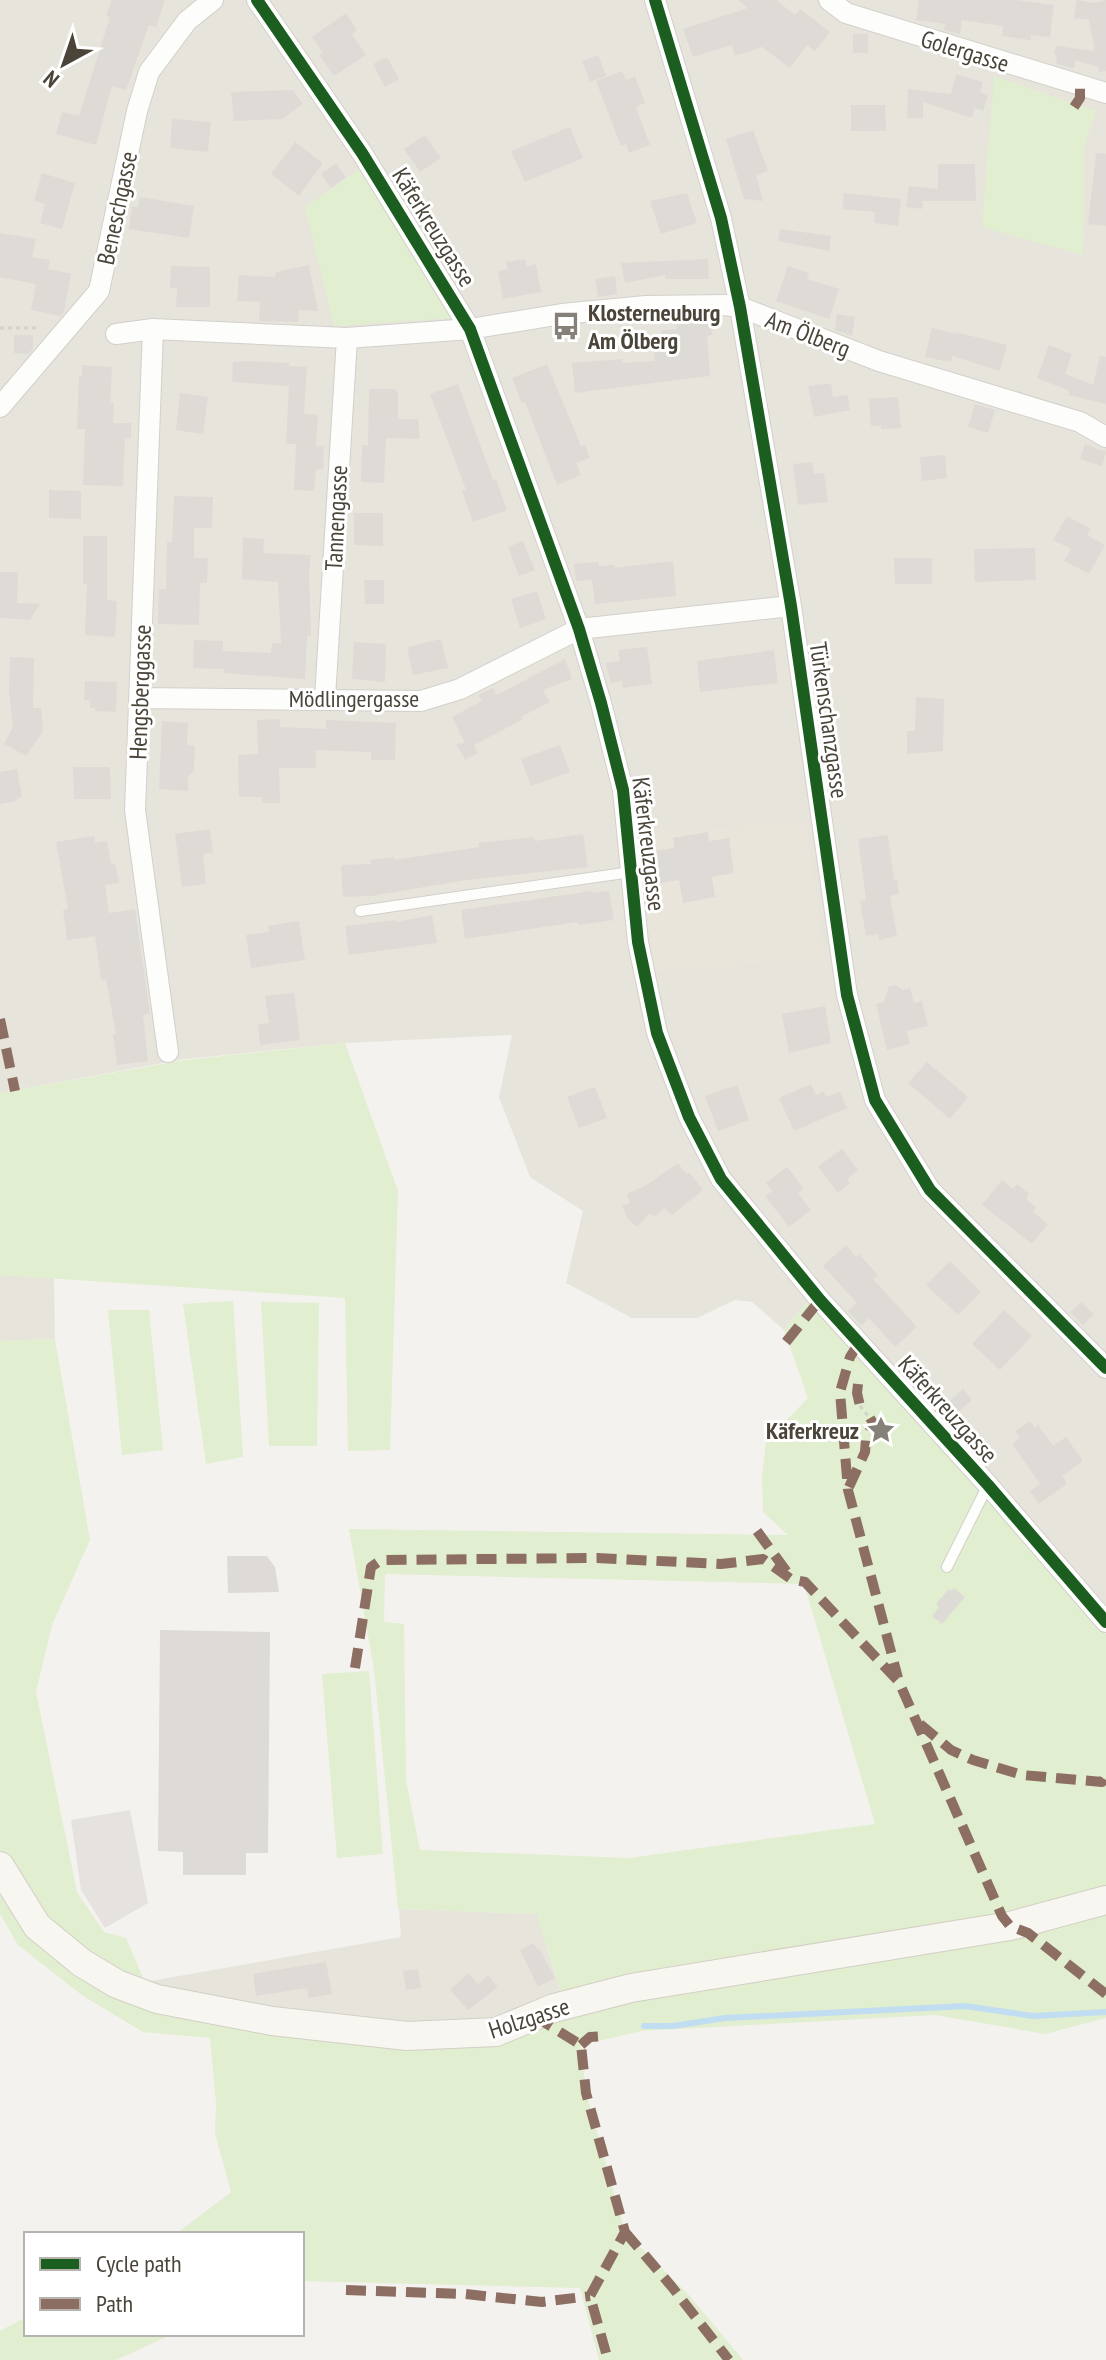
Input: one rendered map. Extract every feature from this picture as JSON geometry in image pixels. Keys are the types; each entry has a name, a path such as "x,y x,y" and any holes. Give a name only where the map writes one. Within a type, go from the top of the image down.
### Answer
{"street":[{"name":"Beneschgasse","path":"0,407 99,291 137,111 149,72 187,21 213,0"},
{"name":"Käferkreuzgasse","path":"257,0 362,153 470,329 579,629 601,703 623,790 638,942 657,1033 689,1117 721,1179 820,1300 988,1485 1106,1622"},
{"name":"Türkenschanzgasse","path":"655,0 721,218 740,307 791,606 847,995 875,1100 930,1190 1106,1368"},
{"name":"Golergasse","path":"829,0 846,13 1106,93"},
{"name":"Am Ölberg","path":"116,334 153,329 347,338 470,329 562,314 646,306 740,307 879,361 1080,422 1106,437"},
{"name":"Hengsberggasse","path":"153,329 135,810 168,1052"},
{"name":"Tannengasse","path":"325,698 347,338"},
{"name":"Mödlingergasse","path":"140,698 421,701 460,689 579,629 791,606"},
{"name":"Holzgasse","path":"0,1866 37,1926 82,1963 117,1984 157,1999 272,2021 407,2036 496,2032 554,2008 631,1988 763,1969 1010,1926 1106,1900"}],"lane":[{"path":"360,911 631,872"},
{"path":"947,1567 988,1485"}],"path":[{"path":"0,328 68,328"},
{"path":"860,1406 870,1418"}],"shaded area":[{"path":"0,0 1106,0 1106,1613 809,1299 784,1330 752,1302 735,1300 697,1318 632,1318 566,1283 583,1211 530,1177 499,1097 512,1035 345,1043 185,1059 0,1093"},
{"path":"805,821 824,958 656,972 635,835"},
{"path":"0,1275 54,1278 55,1339 0,1341"},
{"path":"130,1810 148,1903 105,1928 81,1890 71,1820"},
{"path":"399,1909 537,1914 561,1994 548,2026 409,2051 337,2041 145,1982 401,1937"}],"green space":[{"path":"994,76 1096,111 1084,147 1083,255 982,227"},
{"path":"359,170 455,318 334,326 305,207"},
{"path":"345,1043 398,1191 390,1450 348,1451 345,1298 0,1275 0,1093 185,1060"},
{"path":"809,1299 1106,1634 1106,2018 1045,2034 935,2015 641,2031 581,2045 586,2093 625,2232 688,2294 743,2360 599,2360 580,2288 304,2281 304,2232 179,2232 231,2192 215,2133 216,2103 210,2038 143,2032 83,1996 18,1945 0,1914 0,1341 55,1339 90,1540 52,1625 36,1692 77,1892 104,1932 126,1938 155,2006 337,2041 409,2051 548,2026 561,1994 537,1914 398,1909 374,1669 349,1529 788,1535 763,1512 762,1477 766,1441 808,1398 784,1330","holes":["385,1574 804,1584 875,1824 629,1858 420,1850 406,1780 404,1624 384,1622"]},
{"path":"233,1301 243,1457 206,1464 183,1304"},
{"path":"261,1302 319,1303 317,1446 269,1446"},
{"path":"108,1310 149,1310 163,1450 122,1455"},
{"path":"369,1671 383,1854 337,1858 322,1674"},
{"path":"24,2318 24,2336 169,2336 116,2360 0,2360 0,2331"}],"building":[{"path":"112,0 165,0 156,27 149,25 126,90 112,86 96,145 56,134 62,112 79,116 110,17 106,16"},
{"path":"738,0 776,0 795,15 800,9 830,32 815,51 807,45 790,68 762,47 735,56 732,45 693,57 683,29 748,8"},
{"path":"919,0 1017,0 1054,5 1050,37 1031,35 1031,40 1002,36 1003,26 962,20 960,34 944,30 945,24 916,20"},
{"path":"1077,0 1094,3 1106,0 1106,71 1099,72 1098,67 1075,60 1074,68 1056,64 1056,46 1095,51 1089,20 1074,18"},
{"path":"346,13 357,30 352,34 366,55 334,76 319,55 323,53 312,37"},
{"path":"853,34 868,34 868,53 853,53"},
{"path":"598,55 606,76 590,82 582,61"},
{"path":"387,57 399,79 385,87 373,64"},
{"path":"622,71 626,80 635,76 645,103 636,107 650,145 629,153 626,144 621,146 596,81"},
{"path":"956,74 983,82 980,92 988,95 983,111 975,108 972,118 923,102 923,118 907,118 908,89 951,94"},
{"path":"293,90 303,104 282,119 234,121 231,92"},
{"path":"851,105 885,105 886,131 851,131"},
{"path":"172,119 211,122 208,152 170,148"},
{"path":"570,127 583,158 525,182 511,151"},
{"path":"753,130 768,171 756,175 763,201 744,199 726,139"},
{"path":"425,135 441,158 420,172 404,149"},
{"path":"295,142 323,163 299,196 271,174"},
{"path":"1096,153 1106,154 1106,226 1088,224"},
{"path":"336,163 346,177 331,188 321,174"},
{"path":"938,164 975,164 976,201 923,201 922,209 906,207 909,186 938,189"},
{"path":"42,173 75,183 62,229 40,223 45,204 34,201"},
{"path":"687,193 697,223 661,234 650,201"},
{"path":"844,193 901,199 898,226 874,223 875,212 842,209"},
{"path":"140,197 194,206 189,238 129,229 132,206 138,207"},
{"path":"780,229 831,236 829,251 778,241"},
{"path":"0,233 36,239 32,257 50,260 48,269 71,274 64,312 60,316 31,310 36,284 0,277"},
{"path":"525,259 527,266 536,264 541,292 503,299 498,271 508,269 506,262"},
{"path":"708,259 709,279 666,279 665,275 625,283 621,263"},
{"path":"309,265 318,311 299,310 298,322 259,321 260,302 237,301 239,275 275,277 276,272"},
{"path":"171,266 210,267 210,307 176,307 177,288 170,288"},
{"path":"788,266 809,273 807,279 839,289 829,319 776,301"},
{"path":"615,276 617,294 598,297 595,279"},
{"path":"837,314 855,317 852,336 835,330"},
{"path":"711,320 712,335 707,336 710,376 575,393 572,363 622,359 622,363 655,361 654,350 662,349 661,330 677,329 676,323"},
{"path":"932,328 1007,345 1000,371 952,356 951,362 925,357"},
{"path":"14,335 33,335 33,349 28,354 14,353"},
{"path":"1049,345 1072,354 1065,374 1093,385 1100,356 1106,357 1106,404 1068,395 1070,391 1037,378"},
{"path":"233,362 307,367 304,414 318,415 316,446 324,446 323,469 316,469 314,491 294,490 296,444 286,444 289,386 232,382"},
{"path":"547,364 581,446 585,445 590,458 576,463 581,475 557,485 525,402 522,404 512,378"},
{"path":"82,365 112,367 110,403 114,403 113,423 131,423 131,438 125,438 123,486 83,485 85,429 77,429"},
{"path":"458,384 507,510 473,522 462,491 466,490 430,394"},
{"path":"831,384 833,397 848,395 850,410 814,417 808,386"},
{"path":"369,389 395,389 398,392 398,419 418,419 420,439 386,438 384,483 361,482 362,445 368,445"},
{"path":"180,393 208,397 203,434 176,430"},
{"path":"898,397 901,428 871,426 869,399"},
{"path":"975,404 995,410 988,433 968,427"},
{"path":"1085,444 1106,452 1102,466 1080,459"},
{"path":"945,455 947,478 922,481 920,457"},
{"path":"812,462 814,474 824,473 828,502 798,505 793,464"},
{"path":"49,490 81,491 81,519 49,518"},
{"path":"174,496 213,497 212,528 194,528 194,558 208,558 207,583 200,583 199,625 158,624 159,589 166,589 167,542 172,542"},
{"path":"354,513 383,513 383,546 354,545"},
{"path":"1067,516 1091,529 1087,535 1105,545 1089,574 1064,561 1071,549 1053,540"},
{"path":"83,536 107,536 107,600 117,601 115,637 85,635 87,584 83,584"},
{"path":"243,538 264,539 263,553 311,555 311,636 307,636 305,679 193,668 194,640 223,641 223,651 271,653 272,643 281,644 278,582 242,579"},
{"path":"523,541 535,570 519,576 508,547"},
{"path":"1035,548 1036,580 975,582 974,549"},
{"path":"894,558 932,558 932,584 895,584"},
{"path":"673,561 676,596 595,604 592,580 576,581 574,564 598,562 599,566 615,565 615,568"},
{"path":"0,572 18,572 17,603 40,604 30,620 0,618"},
{"path":"364,580 384,580 384,604 365,604"},
{"path":"537,591 546,619 520,628 511,599"},
{"path":"441,639 448,668 413,675 407,647"},
{"path":"354,642 386,644 385,682 352,679"},
{"path":"647,647 652,684 623,688 622,681 611,683 605,663 620,661 618,650"},
{"path":"774,650 778,683 700,692 697,661"},
{"path":"10,657 34,658 33,708 41,708 43,731 26,756 4,744 13,727 9,692"},
{"path":"565,659 572,679 543,690 550,702 474,745 478,753 465,760 456,744 465,743 452,717 482,701 478,695 493,688 497,695"},
{"path":"85,681 117,682 116,712 90,708 90,700 84,700"},
{"path":"916,697 944,699 943,751 907,754 907,731 915,731"},
{"path":"280,719 280,727 326,729 326,720 396,723 395,760 371,760 371,752 316,750 316,768 279,768 280,803 262,803 262,797 239,797 238,755 258,754 257,720"},
{"path":"162,721 188,723 187,745 195,746 194,770 188,777 188,791 159,789"},
{"path":"560,745 570,772 531,786 521,759"},
{"path":"73,767 110,767 111,799 74,799"},
{"path":"17,769 22,797 0,804 0,772"},
{"path":"210,829 213,853 203,854 206,884 182,887 175,834"},
{"path":"708,832 709,841 729,838 734,873 712,877 715,897 683,903 679,880 656,884 651,851 674,848 673,838"},
{"path":"583,834 588,867 466,880 371,896 343,897 341,865 371,864 370,860 394,857 394,860 479,847 478,843 534,837 535,841"},
{"path":"888,835 899,894 890,896 897,936 879,940 878,934 866,936 860,901 866,900 858,839"},
{"path":"94,836 95,843 107,841 111,864 115,864 119,883 105,885 109,913 135,909 150,1014 143,1015 148,1061 117,1065 113,1034 116,1034 106,979 101,980 95,936 67,940 63,910 68,909 56,842"},
{"path":"609,891 614,920 578,925 577,922 465,939 461,910"},
{"path":"432,915 437,943 349,955 345,926 396,922"},
{"path":"299,921 305,960 251,968 246,935 269,932 268,926"},
{"path":"896,985 903,990 910,988 914,1003 922,1001 928,1026 907,1031 910,1044 887,1050 876,1004 884,1002 889,986"},
{"path":"294,993 300,1040 260,1045 258,1024 269,1023 265,996"},
{"path":"825,1006 831,1043 789,1053 782,1014"},
{"path":"927,1062 968,1097 950,1119 908,1083"},
{"path":"811,1084 816,1095 824,1091 826,1097 840,1092 847,1108 794,1131 779,1098"},
{"path":"737,1085 749,1120 718,1131 705,1096"},
{"path":"595,1087 607,1118 579,1128 567,1097"},
{"path":"842,1149 858,1170 847,1179 850,1183 838,1193 818,1166"},
{"path":"678,1163 703,1190 672,1215 664,1208 655,1217 650,1213 637,1227 628,1219 622,1206 630,1203 627,1194 645,1186"},
{"path":"787,1167 804,1189 798,1193 811,1210 789,1227 765,1196 772,1191 766,1183"},
{"path":"1002,1180 1013,1189 1017,1184 1029,1194 1026,1199 1036,1207 1033,1212 1048,1224 1032,1244 982,1205"},
{"path":"846,1245 878,1275 873,1279 917,1327 895,1347 869,1318 861,1326 848,1311 857,1303 823,1266"},
{"path":"950,1261 981,1292 958,1315 926,1285"},
{"path":"1081,1302 1094,1314 1083,1325 1070,1312"},
{"path":"1004,1310 1032,1336 1000,1370 972,1344"},
{"path":"963,1389 972,1400 958,1412 949,1402"},
{"path":"1030,1421 1035,1428 1038,1425 1053,1446 1066,1437 1083,1461 1062,1476 1067,1484 1039,1504 1030,1491 1040,1484 1012,1444 1020,1438 1015,1431"},
{"path":"227,1556 267,1556 275,1567 279,1592 228,1593"},
{"path":"954,1588 965,1597 942,1624 932,1616 939,1607 936,1604 949,1589"},
{"path":"160,1630 270,1632 268,1853 246,1853 246,1875 183,1875 183,1852 158,1851"},
{"path":"534,1943 555,1978 538,1987 520,1950"},
{"path":"326,1962 332,1994 309,1998 307,1988 256,1996 253,1974"},
{"path":"418,1969 421,1988 406,1990 403,1971"},
{"path":"468,1973 478,1984 488,1975 498,1987 468,2010 450,1990"}],"waterway":[{"path":"644,2026 673,2026 725,2018 965,2006 1033,2016 1106,2012"}],"marked path":[{"path":"1074,107 1080,98 1080,85"},
{"path":"0,1019 15,1091"},
{"path":"786,1342 820,1300"},
{"path":"859,1343 850,1357 840,1392 848,1490 898,1678"},
{"path":"858,1384 860,1406"},
{"path":"849,1487 865,1452 866,1439 873,1423 870,1418"},
{"path":"757,1531 787,1572"},
{"path":"355,1668 371,1567 381,1560 597,1558 721,1564 763,1559 791,1579 805,1582 899,1682 1002,1916 1010,1926 1028,1933 1106,1994"},
{"path":"920,1724 951,1750 1022,1775 1102,1782 1106,1775"},
{"path":"534,2016 581,2045 586,2093 625,2232 590,2296 608,2360"},
{"path":"581,2045 590,2037 605,2036"},
{"path":"625,2232 729,2360"},
{"path":"346,2290 465,2294 542,2302 590,2296"}],"cycle path":[{"path":"257,0 362,153 470,329 579,629 601,703 623,790 638,942 657,1033 689,1117 721,1179 820,1300 988,1485 1106,1622"},
{"path":"655,0 721,218 740,307 791,606 847,995 875,1100 930,1190 1106,1368"}],"place":[{"name":"Klosterneuburg Am Ölberg","path":"566,326"},
{"name":"Käferkreuz","path":"881,1430"}]}
